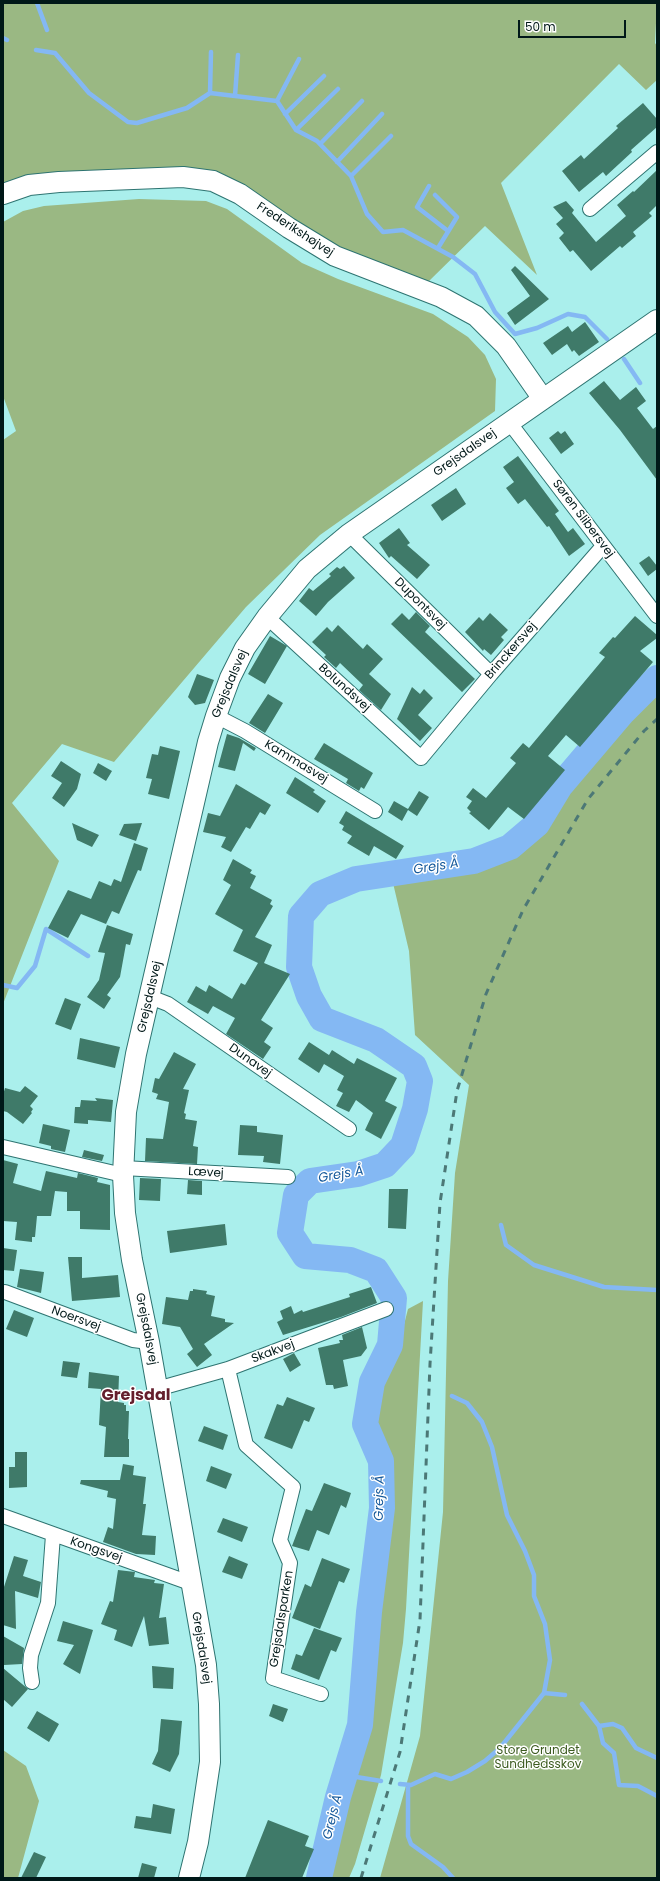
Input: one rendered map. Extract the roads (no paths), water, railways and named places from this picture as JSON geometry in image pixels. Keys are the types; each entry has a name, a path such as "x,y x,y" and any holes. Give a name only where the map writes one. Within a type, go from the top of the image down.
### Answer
{"street":[{"path":"590,209 657,152"},
{"name":"Frederikshøjvej","path":"3,194 29,185 59,182 183,177 213,181 240,194 289,228 335,256 441,297 476,316 506,346 543,399"},
{"name":"Grejsdalsvej","path":"189,1878 198,1842 210,1762 210,1729 206,1665 190,1583 149,1342 127,1229 123,1172 126,1112 136,1054 208,742 230,678 245,648 267,617 307,569 349,534 657,320"},
{"name":"Søren Slibersvej","path":"509,422 657,616"},
{"name":"Dupontsvej","path":"349,534 490,674"},
{"name":"Brinckersvej","path":"421,758 490,674 603,546"},
{"name":"Bolundsvej","path":"267,617 421,758"},
{"name":"Kammasvej","path":"216,716 245,731 375,811"},
{"name":"Dunavej","path":"150,997 168,1004 349,1129"},
{"name":"Lævej","path":"3,1147 123,1172 288,1177"},
{"name":"Noersvej","path":"5,1292 133,1340 149,1342"},
{"name":"Skakvej","path":"157,1389 228,1369 386,1309"},
{"name":"Grejsdalsparken","path":"228,1369 246,1445 293,1487 280,1540 290,1563 273,1678 321,1694"},
{"name":"Kongsvej","path":"3,1516 190,1583"},
{"path":"32,1682 30,1668 31,1655 48,1603 53,1535"}],"waterway":[{"path":"37,3 47,30"},
{"path":"3,38 7,40"},
{"path":"36,50 55,53 89,93 128,122 137,123 187,108 210,93 277,101 296,130 317,141 351,176 367,214 383,232 403,230 453,257 475,274 495,312 515,334 537,328 568,314 585,317 607,339"},
{"path":"210,93 211,52"},
{"path":"235,96 238,55"},
{"path":"277,101 299,59"},
{"path":"285,114 324,76"},
{"path":"296,130 338,89"},
{"path":"320,144 362,101"},
{"path":"337,162 382,114"},
{"path":"351,176 391,136"},
{"path":"429,186 417,207 448,231"},
{"path":"435,195 457,217 438,248"},
{"path":"624,359 640,383"},
{"name":"Grejs Å","path":"319,1878 338,1797 360,1725 369,1612 382,1508 381,1461 365,1424 372,1382 390,1345 394,1298 376,1270 350,1260 305,1256 290,1233 296,1195 310,1181 358,1174 385,1165 403,1146 415,1109 420,1081 414,1066 376,1040 322,1019 309,996 299,967 301,916 320,894 356,879 474,861 510,847 537,824 560,786 622,713 657,678"},
{"path":"3,985 17,988 35,966 46,929 88,956"},
{"path":"501,1225 506,1245 534,1265 604,1287 657,1290"},
{"path":"452,1396 467,1403 482,1422 492,1447 507,1515 525,1551 534,1575 534,1596 545,1624 550,1660 544,1693"},
{"path":"400,1784 411,1785 435,1774 451,1779 467,1772 485,1761 500,1748 544,1693 565,1695"},
{"path":"582,1704 599,1726 603,1743 614,1753 619,1785 638,1786 657,1796"},
{"path":"599,1726 613,1724 622,1728 636,1748 657,1758"},
{"path":"344,1775 381,1781"},
{"path":"408,1785 408,1836 411,1844 443,1867 453,1878"}],"railway":[{"path":"361,1878 400,1752 420,1620 430,1364 440,1203 457,1091 486,994 523,910 588,799 644,731 657,719"}],"district":[{"name":"Grejsdal","path":"136,1396"}],"park label":[{"name":"Store Grundet Sundhedsskov","path":"538,1758"}]}
